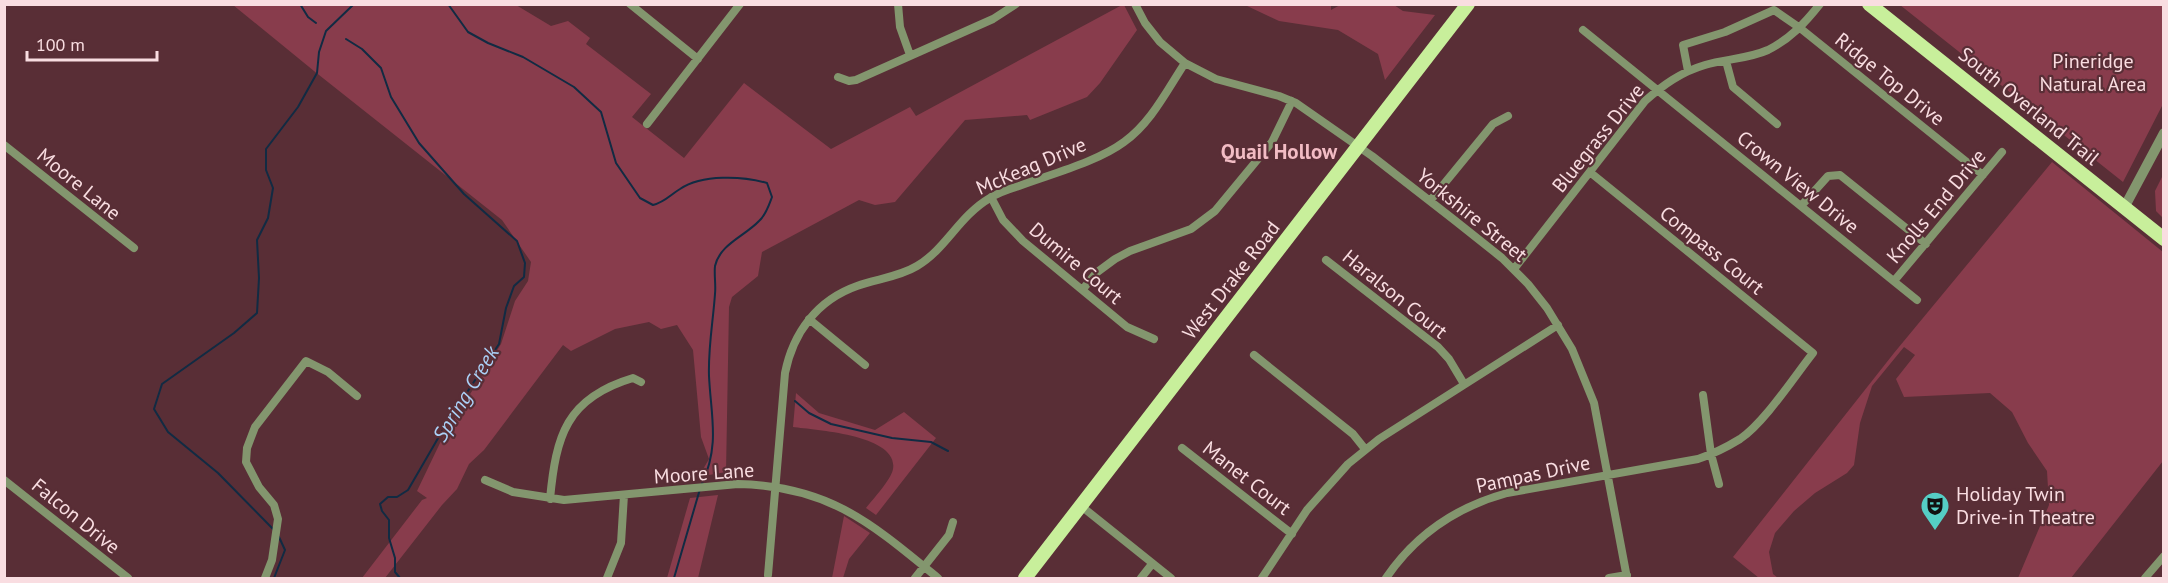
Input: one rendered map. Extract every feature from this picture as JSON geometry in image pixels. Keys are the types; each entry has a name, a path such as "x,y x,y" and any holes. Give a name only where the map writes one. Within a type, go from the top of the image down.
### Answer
{"main road":[{"name":"West Drake Road","path":"1025,579 1468,4"},
{"name":"South Overland Trail","path":"1869,4 2163,239"}],"street":[{"path":"630,4 698,59"},
{"path":"647,124 740,4"},
{"path":"898,4 900,27 910,55"},
{"path":"838,77 849,81 856,80 993,20 1016,4"},
{"name":"Yorkshire Street","path":"1136,4 1145,23 1160,42 1185,63 1216,79 1292,101 1430,201 1514,269 1558,325 1584,375 1601,432 1627,577"},
{"name":"Bluegrass Drive","path":"1514,269 1645,101 1688,71 1766,51 1781,43 1800,28 1820,4"},
{"name":"Ridge Top Drive","path":"1688,71 1683,45 1725,32 1774,10 1800,28 1983,175"},
{"name":"Crown View Drive","path":"1582,30 1917,300"},
{"path":"1726,61 1733,87 1777,124"},
{"name":"McKeag Drive","path":"768,574 785,373 792,348 809,319 831,299 844,291 917,266 936,251 970,212 991,197 1080,163 1125,141 1149,117 1185,63"},
{"path":"1083,289 1096,273 1115,259 1191,230 1215,212 1272,142 1292,101"},
{"path":"1430,201 1493,124 1508,116"},
{"path":"2124,208 2163,133"},
{"name":"Moore Lane","path":"4,145 134,248"},
{"name":"Knolls End Drive","path":"1894,282 2002,152"},
{"name":"Compass Court","path":"1591,173 1813,353"},
{"path":"1801,206 1828,176 1840,175 1926,244"},
{"name":"Dumire Court","path":"991,197 1012,231 1134,332 1154,339"},
{"name":"Haralson Court","path":"1326,260 1437,347 1449,359 1464,384"},
{"path":"809,319 865,365"},
{"path":"1262,579 1321,492 1365,449 1558,325"},
{"name":"Pampas Drive","path":"1386,579 1409,548 1426,532 1465,507 1507,493 1698,459 1742,438 1758,422 1813,353"},
{"path":"1254,355 1353,434 1365,449"},
{"path":"265,579 272,560 278,519 274,506 259,487 246,462 247,448 255,427 306,361 328,372 357,396"},
{"path":"550,499 556,451 561,436 574,416 584,404 604,389 633,378 640,382"},
{"path":"1702,395 1711,454 1719,484"},
{"name":"Manet Court","path":"1182,448 1292,534"},
{"name":"Falcon Drive","path":"4,480 128,579"},
{"name":"Moore Lane","path":"484,480 513,492 550,499 581,500 715,485 761,484 776,487 822,498 857,515 877,528 938,579"},
{"path":"608,579 621,543 624,495"},
{"path":"1081,506 1171,579"},
{"path":"915,579 949,535 953,522"},
{"path":"2145,579 2163,556"},
{"path":"1141,579 1152,564"},
{"path":"1609,579 1627,577"}],"green space":[{"path":"233,5 516,5 551,26 568,21 590,38 586,44 651,94 632,117 684,158 744,83 831,149 910,107 916,116 1122,5 1137,30 1100,83 1087,97 1030,120 1027,115 965,120 895,202 875,205 859,200 762,252 758,276 732,297 729,307 726,472 703,476 702,471 709,459 701,437 693,350 677,325 661,329 649,322 615,329 571,351 563,345 484,450 469,464 457,489 385,578 362,578 422,500 427,498 417,491 440,443 501,344 515,301 528,281 531,262 502,220"},
{"path":"1245,5 1331,5 1331,10 1340,5 1394,5 1403,11 1435,15 1385,80 1378,54 1338,30 1279,21"},
{"name":"Pineridge Natural Area","path":"1900,5 2163,5 2163,104 2123,182"},
{"path":"2052,162 2163,252 2163,461 2071,578 2018,578 2049,505 2047,471 2028,443 2012,412 1990,393 1904,397 1896,379 1915,355 1904,347 1872,386 1860,423 1854,465 1847,473 1815,493 1794,511 1775,533 1769,552 1773,574 1778,578 1759,578 1733,557 1894,353"},
{"path":"2163,175 2164,218 2156,211 2155,191"},
{"path":"796,393 819,413 875,430 904,412 936,438 876,515 866,508 892,473 891,458 883,449 854,436 793,427"},
{"path":"718,495 698,578 667,578 690,498"},
{"path":"844,516 870,533 849,559 843,578 832,578"}],"waterway":[{"name":"Spring Creek","path":"300,4 308,17 316,23"},
{"path":"274,530 218,473 168,432 154,409 162,384 234,333 257,313 259,278 257,240 268,218 273,188 266,170 266,149 298,107 317,73 319,52 326,31 354,4"},
{"path":"448,4 468,32 523,57 574,87 601,112 616,163 640,198 653,205 657,204 689,184 711,179 735,178 767,183 772,197 764,216 727,246 715,266 709,366 713,443 708,470 702,484"},
{"name":"Spring Creek","path":"346,39 362,49 381,68 391,97 419,143 464,194 517,241 525,263 524,277 514,286 506,308 499,344 448,421 408,490 397,497 388,497 380,504 389,520 389,538 395,558 395,572 400,578"},
{"path":"795,401 809,413 831,424 892,438 931,442 948,451"},
{"path":"674,578 700,489"},
{"path":"274,578 285,550 279,537"}],"place":[{"name":"Holiday Twin Drive-in Theatre","path":"1935,532"}],"district":[{"name":"Quail Hollow","path":"1279,152"}]}
